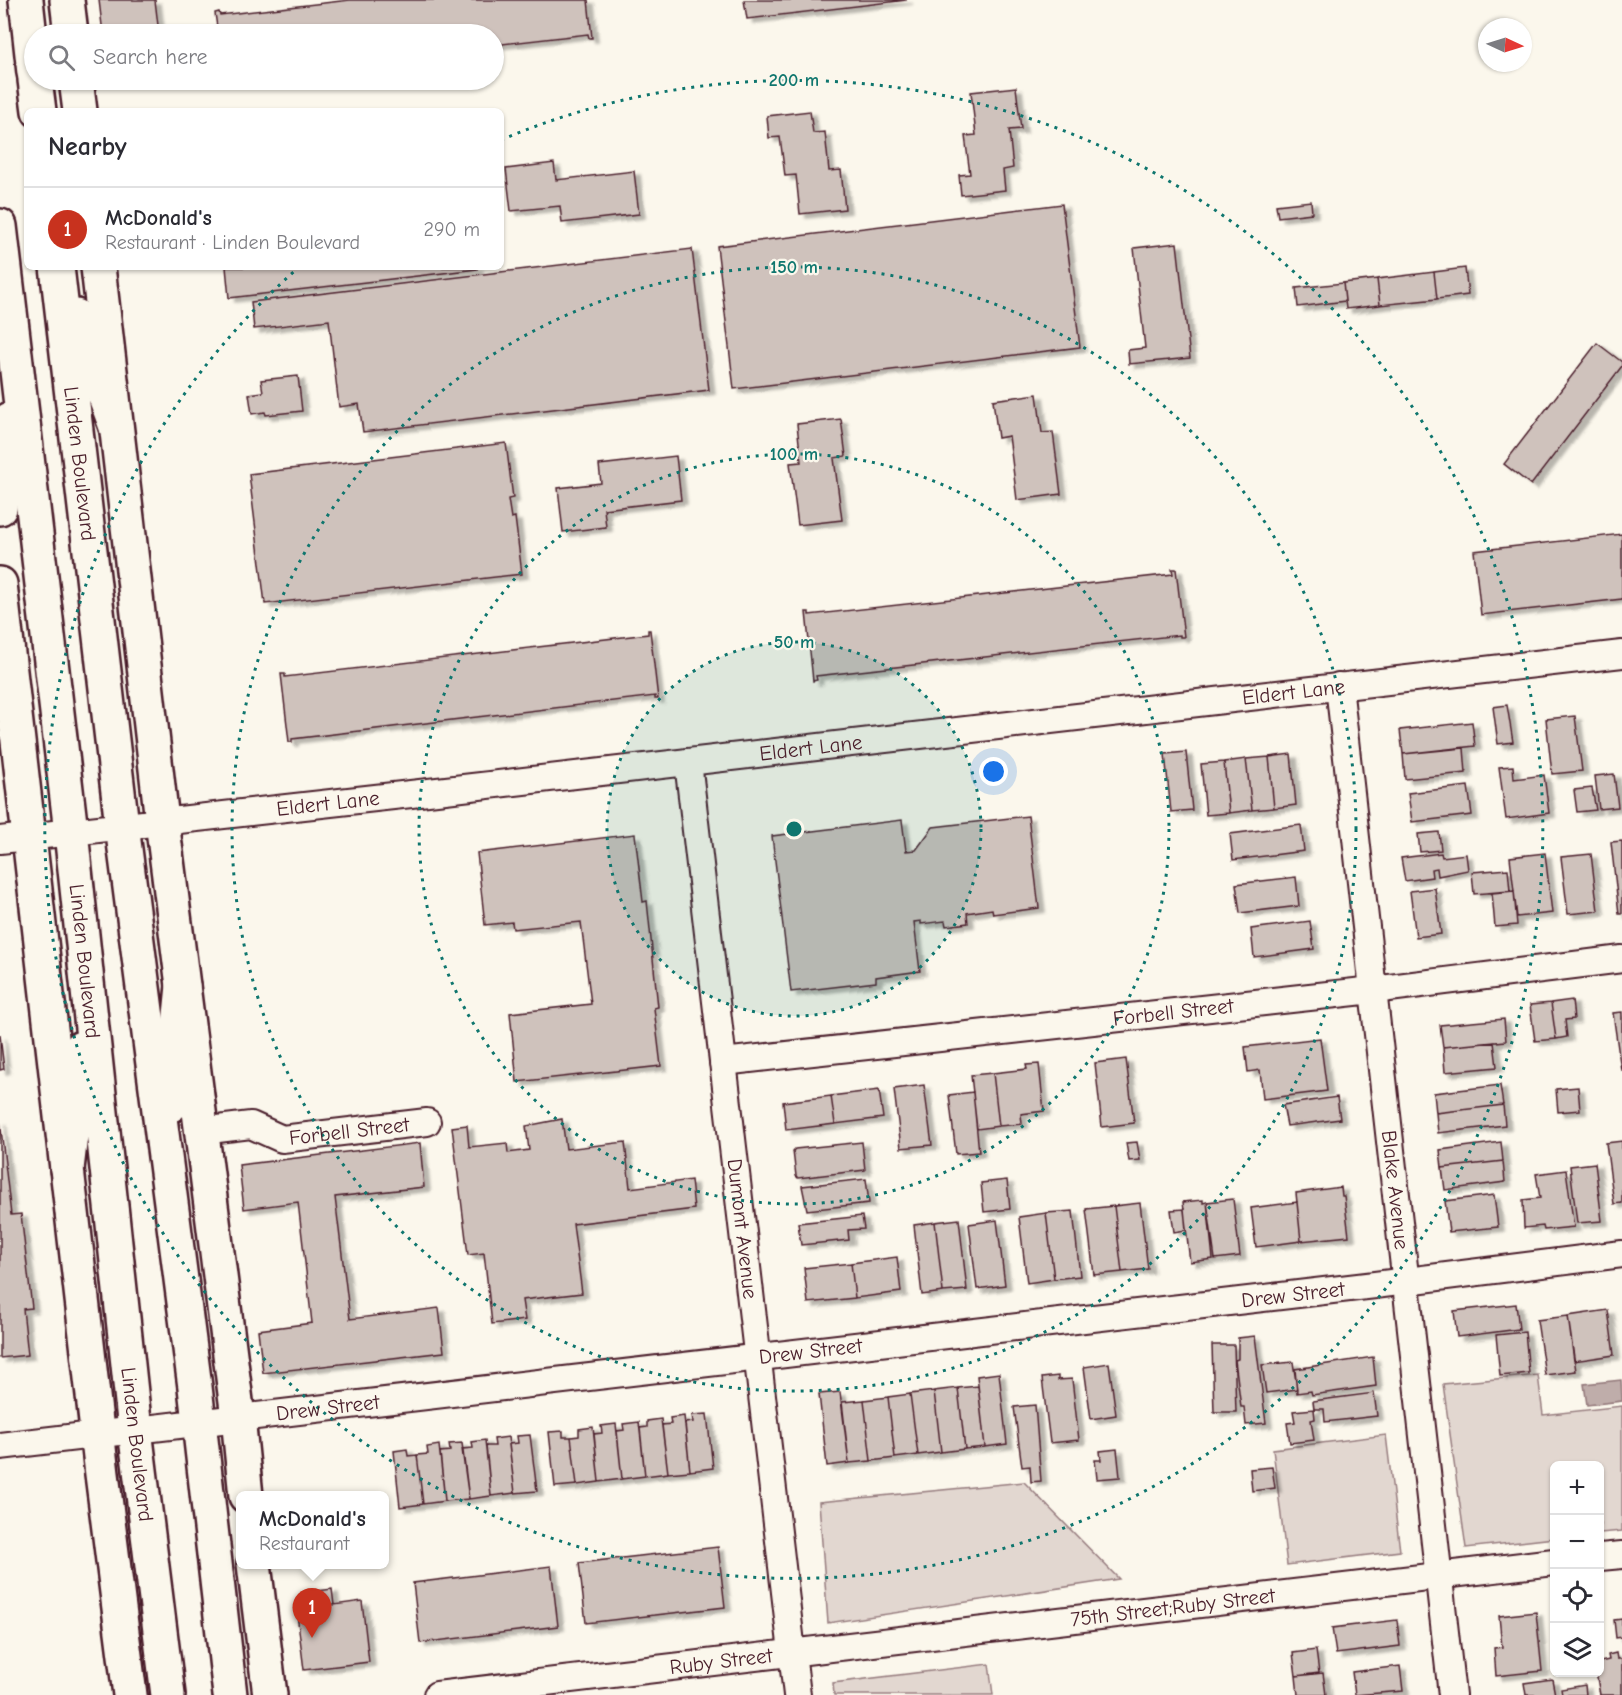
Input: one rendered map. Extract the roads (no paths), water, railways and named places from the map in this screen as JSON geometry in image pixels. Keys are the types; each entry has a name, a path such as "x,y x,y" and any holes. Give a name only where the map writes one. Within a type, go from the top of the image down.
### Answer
{"main road":[{"path":"26,0 29,24"},
{"path":"67,0 70,24"},
{"path":"36,90 39,108"},
{"path":"77,90 80,108"},
{"name":"Linden Boulevard","path":"0,226 71,832 135,1430 168,1695"},
{"name":"Linden Boulevard","path":"57,270 122,826 200,1422 230,1695"},
{"path":"58,270 116,427"},
{"name":"Linden Boulevard","path":"98,270 162,821 245,1491"},
{"path":"0,508 16,361"},
{"name":"Linden Boulevard","path":"0,584 14,838 67,1168 130,1695"},
{"path":"166,1163 183,986"},
{"path":"67,1168 88,990"},
{"path":"255,1569 270,1695"}],"street":[{"name":"Eldert Lane","path":"14,838 1622,654"},
{"name":"Blake Avenue","path":"1339,686 1452,1695"},
{"name":"Dumont Avenue","path":"688,762 797,1695"},
{"name":"Forbell Street","path":"723,1062 1373,990 1622,959"},
{"name":"Forbell Street","path":"201,1131 251,1125 282,1139 427,1122"},
{"name":"Drew Street","path":"0,1446 1622,1254"},
{"path":"1604,1557 1622,1555"},
{"name":"75th Street;Ruby Street","path":"792,1653 1550,1562"},
{"name":"Ruby Street","path":"436,1695 792,1653"}],"place":[{"name":"McDonald's","path":"312,1638"}]}
